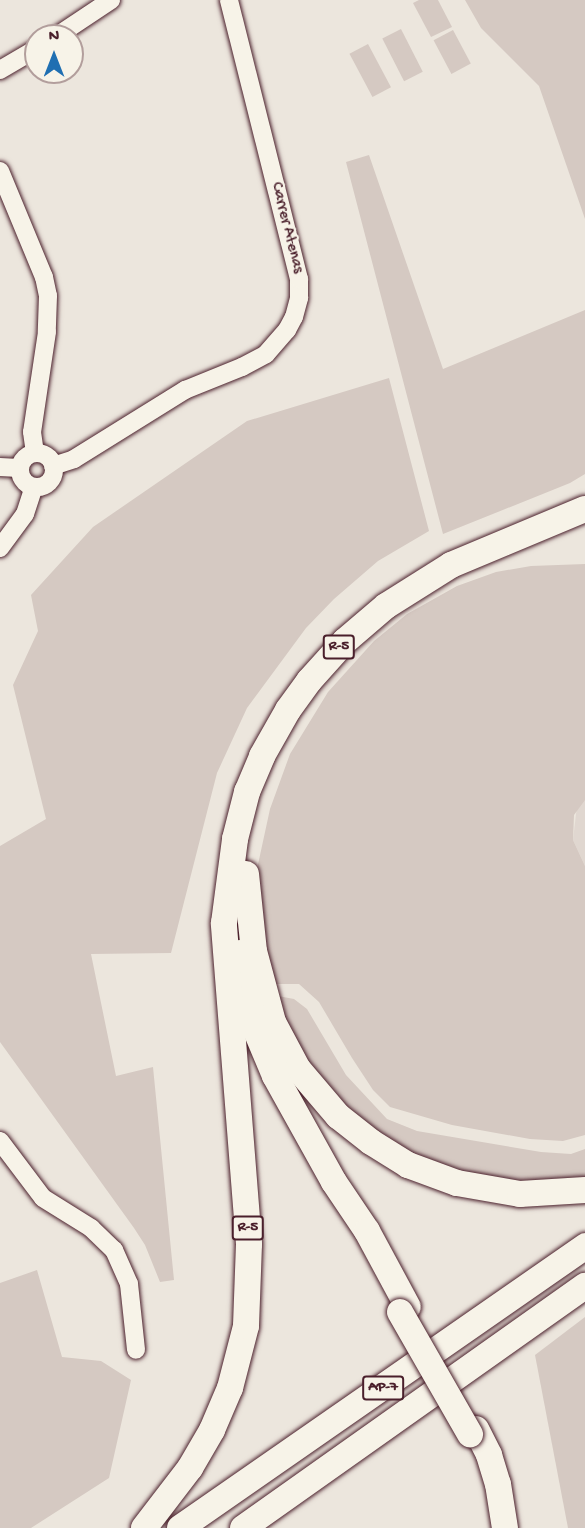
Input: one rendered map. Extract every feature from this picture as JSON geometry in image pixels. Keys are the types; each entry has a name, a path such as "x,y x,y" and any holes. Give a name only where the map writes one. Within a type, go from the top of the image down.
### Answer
{"highway":[{"name":"R-5","path":"144,1528 189,1468 212,1430 230,1388 246,1326 250,1278 249,1244 225,970 224,923 235,839 247,792 262,756 288,710 331,656 363,624 420,582 469,557 585,509"},
{"path":"404,1310 367,1231 334,1182 289,1104 260,1041 249,1009 240,960 239,903 256,811 276,756 310,699 347,653 400,608 450,576 585,520"},
{"path":"246,874 254,951 273,1022 298,1069 338,1116 370,1142 408,1165 457,1183 520,1194 585,1190"},
{"name":"R-5","path":"228,901 241,1002 262,1068 296,1134 404,1310 473,1432 489,1482 497,1528"},
{"name":"AP-7","path":"180,1528 585,1246"},
{"name":"AP-7","path":"243,1528 585,1286"},
{"path":"473,1432 496,1476 505,1528"},
{"path":"271,1528 309,1497 341,1460"}],"street":[{"path":"75,24 111,0"},
{"name":"Carrer Atenas","path":"53,466 74,459 185,390 242,367 266,354 287,330 294,317 299,298 299,279 229,0"},
{"path":"0,70 24,56"},
{"path":"0,171 7,208 44,277 48,296 47,332 32,432 35,453"},
{"path":"35,453 46,455 53,466 50,481 41,487 34,487 22,479 19,468 24,458 35,453"},
{"path":"0,467 19,468"},
{"path":"0,548 25,514 34,487"},
{"path":"0,1141 37,1193 49,1204 91,1228 114,1250 125,1274 131,1295 132,1327 136,1350"}],"shaded area":[{"path":"419,0 438,0 452,27 431,37 413,3"},
{"path":"465,0 585,0 585,219 539,86 481,28"},
{"path":"401,29 423,72 404,81 382,39"},
{"path":"453,30 471,64 451,74 434,40"},
{"path":"368,44 391,87 372,97 349,54"},
{"path":"369,155 443,369 585,310 585,474 570,483 443,534 346,162"},
{"path":"389,378 429,531 378,561 334,599 306,628 247,708 217,773 171,953 91,954 116,1076 153,1067 174,1280 160,1282 145,1245 134,1228 0,1042 0,846 46,819 13,685 38,631 31,595 93,527 247,421"},
{"path":"585,564 585,800 574,815 573,840 585,866 585,1135 563,1141 530,1139 452,1125 390,1107 373,1090 319,1002 299,984 274,984 261,959 257,869 270,809 290,754 328,692 374,641 407,614 457,586 496,572 531,566"},
{"path":"585,738 585,866 573,840"},
{"path":"273,995 294,999 307,1009 346,1075 387,1119 417,1131 541,1152 571,1154 585,1149 585,1181 507,1183 456,1172 413,1154 373,1130 338,1099 309,1064"},
{"path":"37,1270 62,1357 101,1361 131,1380 109,1478 31,1528 0,1528 0,1283"},
{"path":"585,1317 585,1528 568,1528 535,1355"}]}
